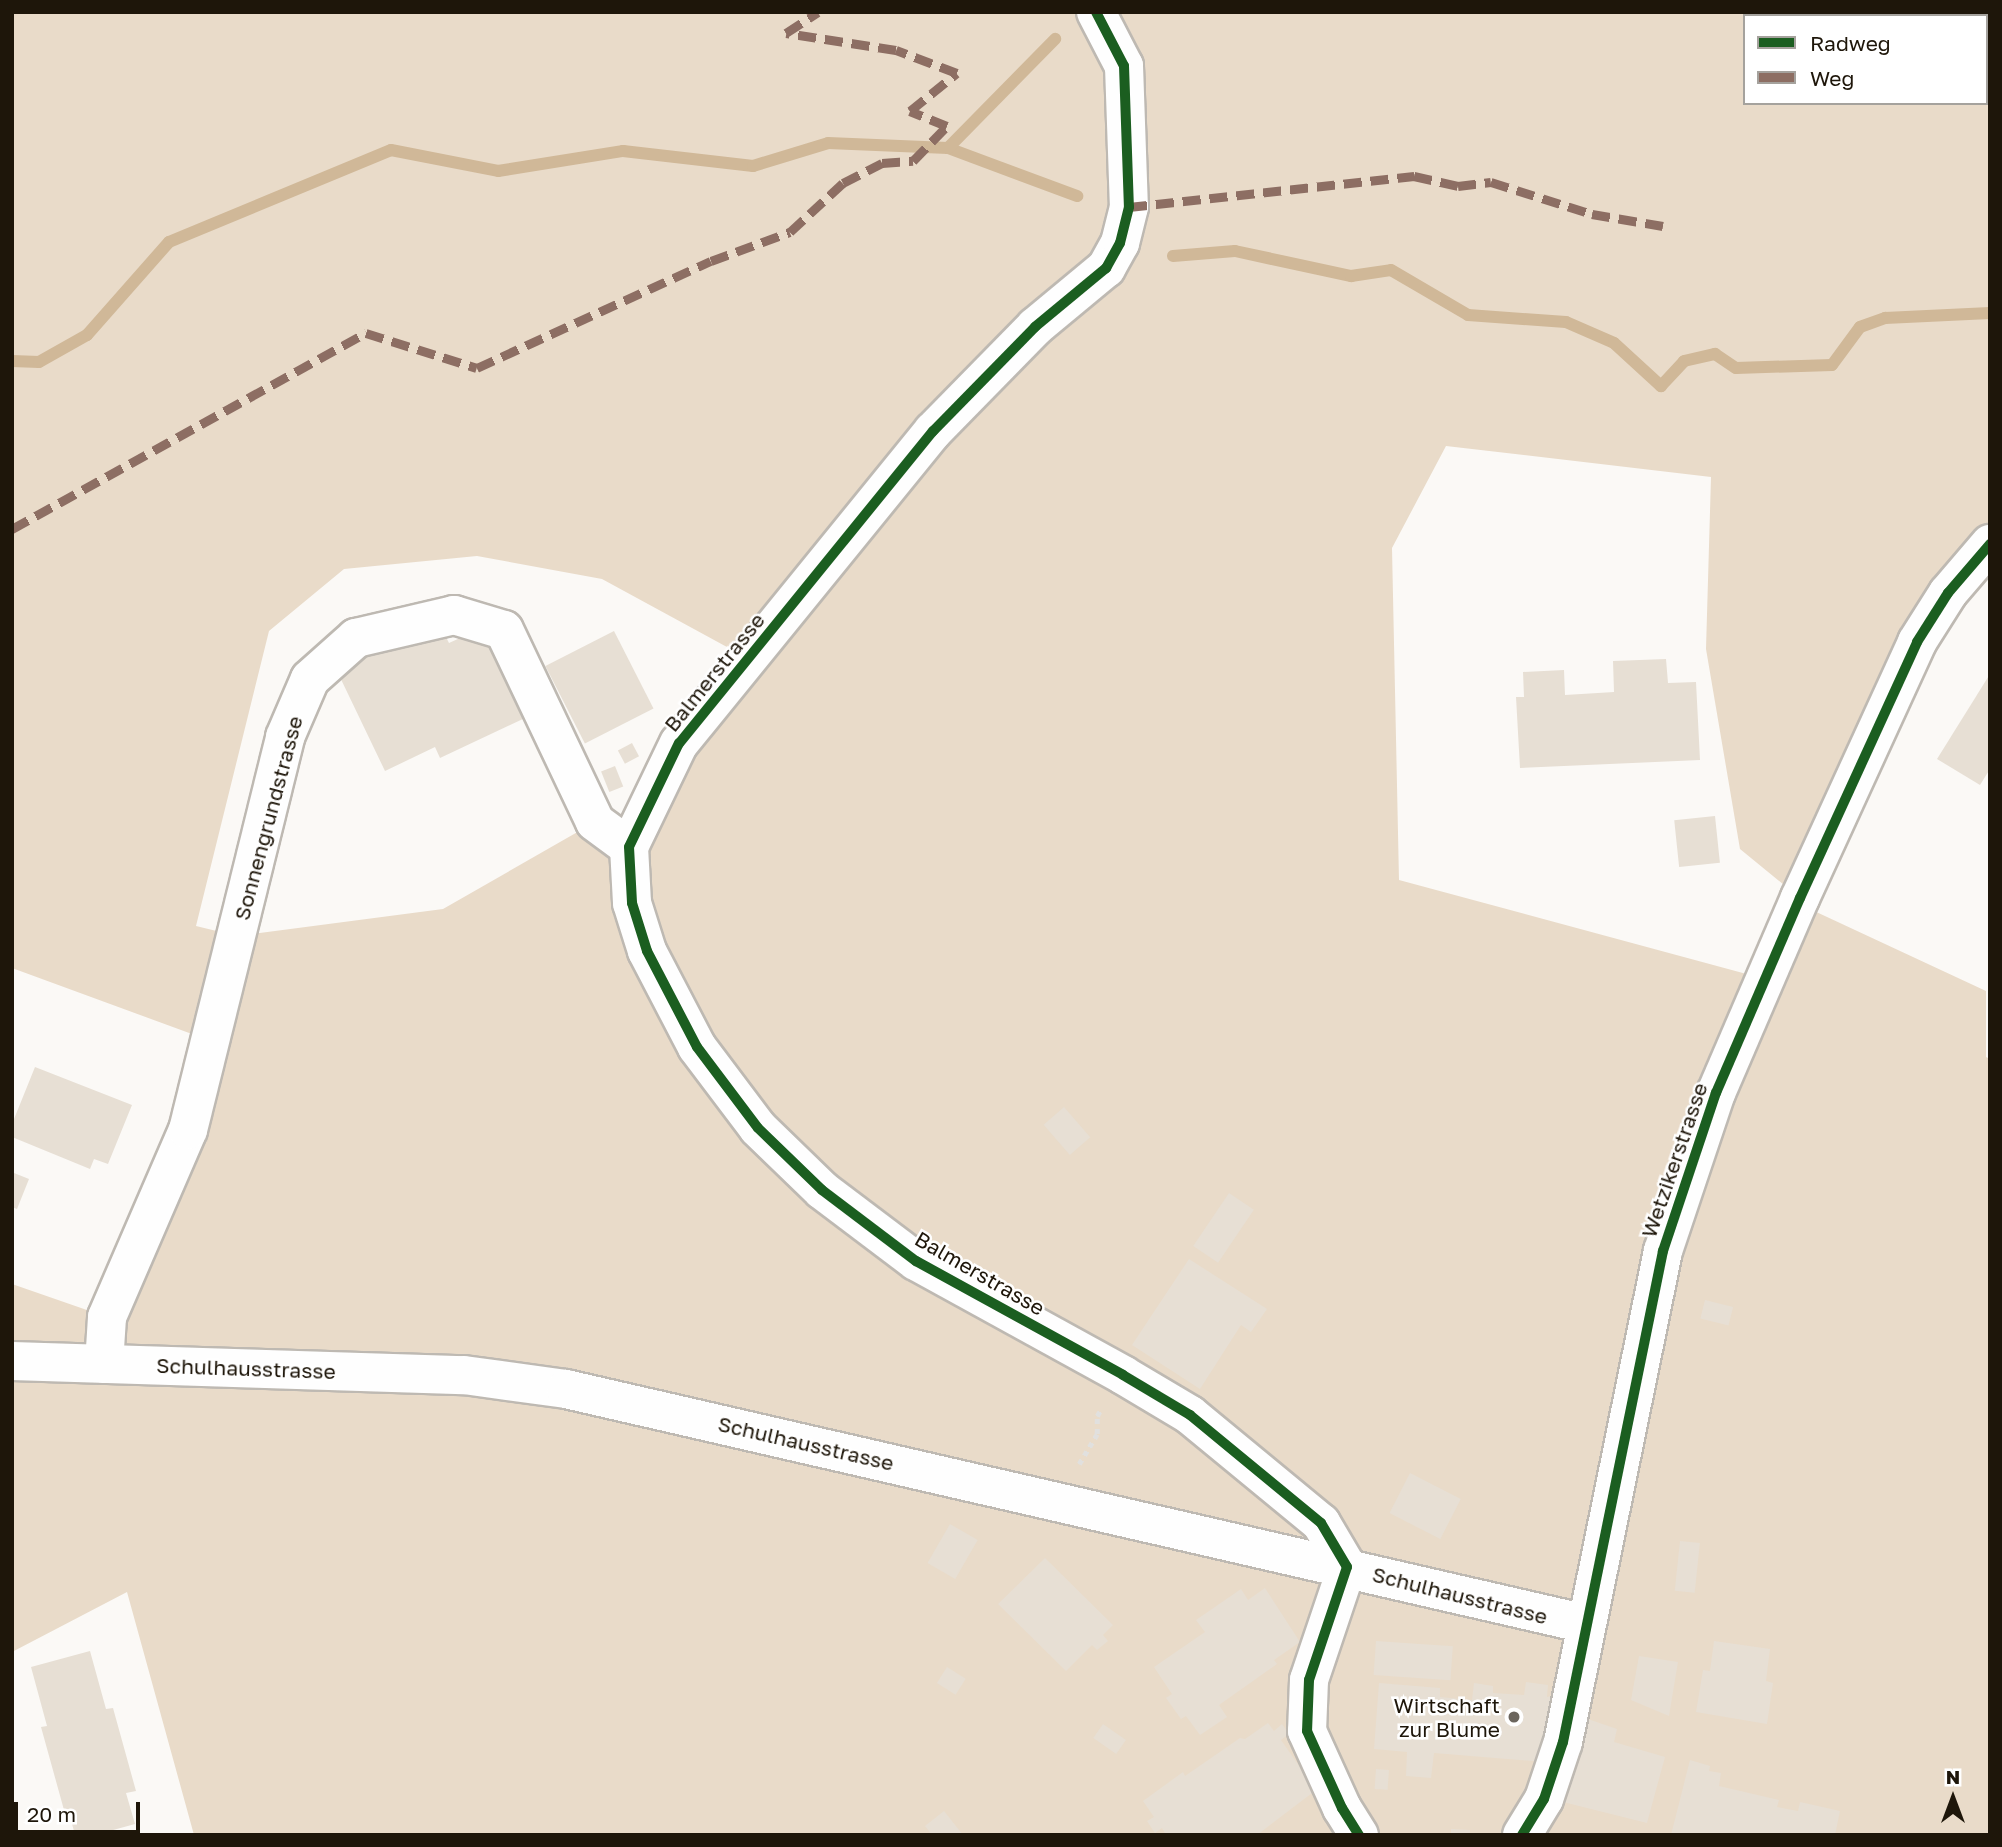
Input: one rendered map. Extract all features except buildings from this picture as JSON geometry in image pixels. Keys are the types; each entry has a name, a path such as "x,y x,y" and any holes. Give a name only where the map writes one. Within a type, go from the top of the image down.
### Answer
{"street":[{"name":"Balmerstrasse","path":"1096,12 1124,66 1129,207 1120,243 1106,268 1035,327 933,431 679,743 629,847 632,903 647,951 697,1047 758,1129 822,1190 916,1261 1190,1415 1321,1523 1348,1567"},
{"name":"Wetzikerstrasse","path":"1522,1835 1544,1799 1563,1742 1662,1251 1716,1093 1800,898 1917,642 1948,593 1990,544"},
{"name":"Sonnengrundstrasse","path":"104,1364 107,1317 188,1130 285,737 310,679 356,638 454,615 504,630 595,822 629,847"},
{"name":"Schulhausstrasse","path":"12,1361 464,1375 566,1390 1348,1567 1586,1624"},
{"path":"1348,1567 1309,1680 1307,1731 1342,1808 1359,1835"}],"path":[{"path":"1058,1501 1097,1434 1097,1416 1123,1375"}],"shaded area":[{"path":"12,12 1990,12 1990,544 1800,898 1740,849 1706,649 1711,477 1446,446 1392,548 1399,880 1765,979 1797,903 1986,991 1986,1057 1990,1059 1990,1835 194,1835 127,1592 12,1652 12,1284 107,1317 211,1041 12,968","holes":["477,556 602,579 749,659 629,847 595,822 443,909 237,936 196,926 269,631 344,569"]}],"waterway":[{"path":"12,361 39,362 87,335 169,242 391,150 498,171 623,151 753,166 828,143 948,148 1055,39"},
{"path":"948,148 1077,196"},
{"path":"1173,256 1235,251 1351,276 1391,270 1468,315 1566,322 1614,343 1661,386 1684,361 1715,354 1736,368 1832,365 1860,327 1885,318 1990,313"}],"marked path":[{"path":"12,529 366,333 477,368 711,261 790,232 843,183 882,163 913,161 947,126 910,111 957,73 896,50 786,33 818,12"},
{"path":"1129,207 1414,176 1458,186 1491,182 1592,214 1663,226"}],"cycle path":[{"path":"1096,12 1124,66 1129,207 1120,243 1106,268 1035,327 933,431 679,743 629,847 632,903 647,951 697,1047 758,1128 822,1190 916,1261 1190,1415 1321,1523 1347,1567 1309,1680 1307,1731 1342,1808 1359,1835"},
{"path":"1522,1835 1544,1799 1563,1742 1663,1251 1716,1093 1800,898 1917,642 1948,593 1990,544"}],"place":[{"name":"Wirtschaft zur Blume","path":"1514,1717"}]}
